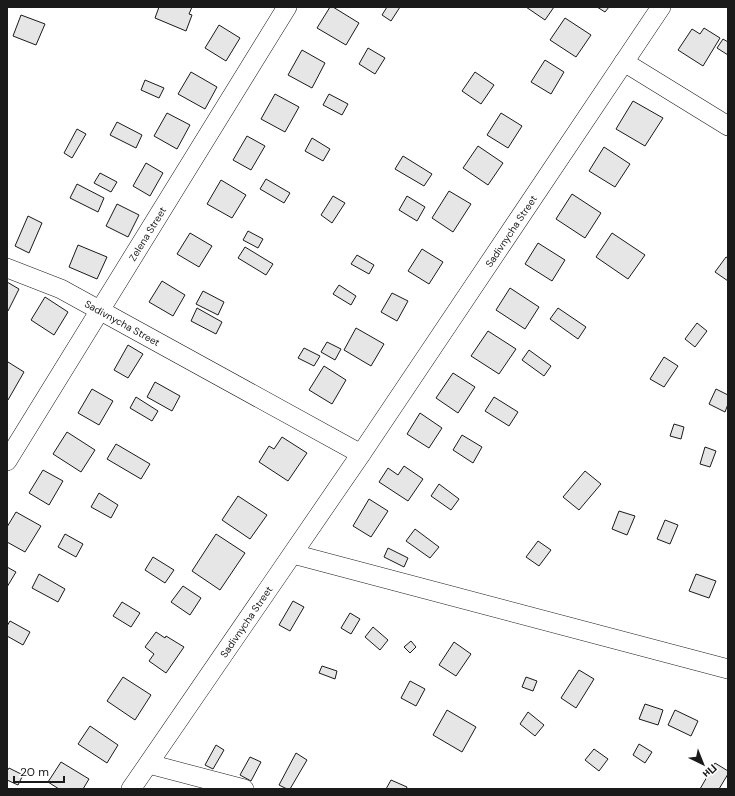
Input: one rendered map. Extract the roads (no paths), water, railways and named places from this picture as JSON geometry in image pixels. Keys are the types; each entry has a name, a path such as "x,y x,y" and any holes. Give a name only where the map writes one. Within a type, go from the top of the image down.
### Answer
{"street":[{"name":"Zelena Street","path":"7,461 287,7"},
{"name":"Sadivnycha Street","path":"131,789 361,454 660,7"},
{"path":"624,62 728,126"},
{"name":"Sadivnycha Street","path":"7,268 61,289 101,310 361,454"},
{"path":"293,554 728,669"},
{"path":"149,764 244,789"}]}
